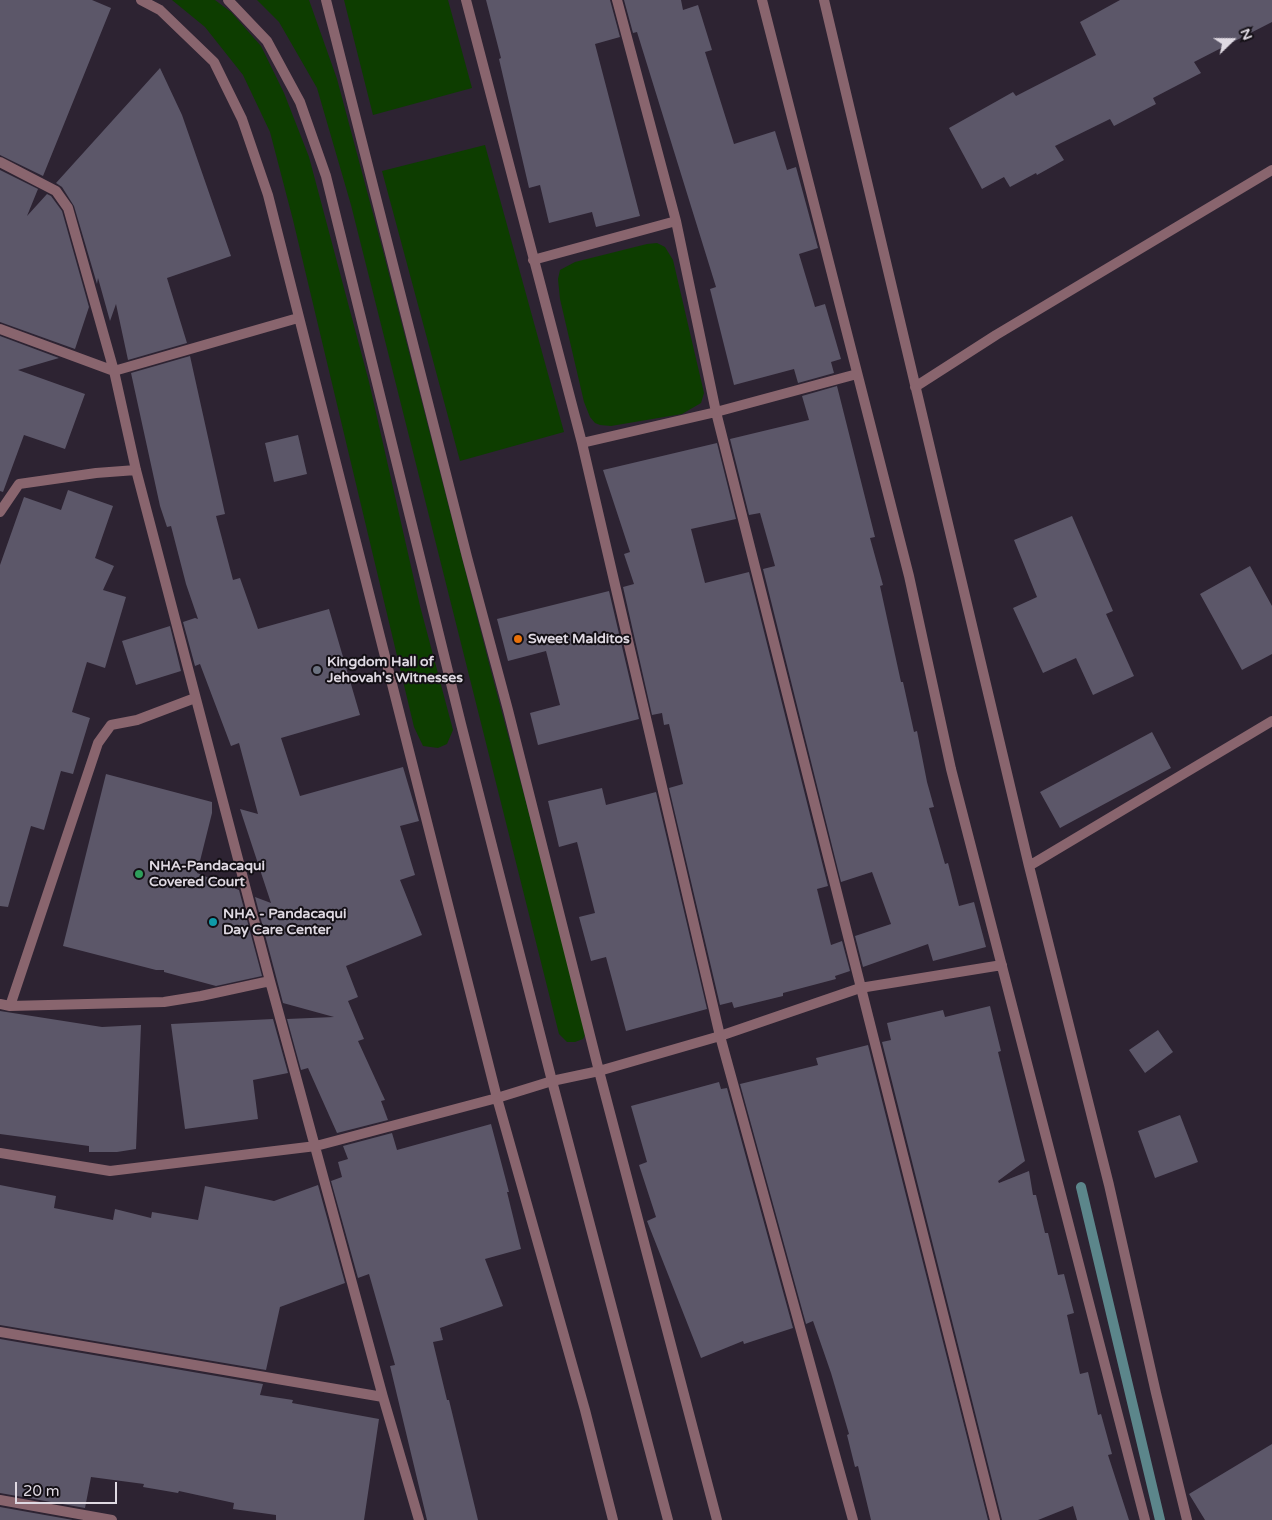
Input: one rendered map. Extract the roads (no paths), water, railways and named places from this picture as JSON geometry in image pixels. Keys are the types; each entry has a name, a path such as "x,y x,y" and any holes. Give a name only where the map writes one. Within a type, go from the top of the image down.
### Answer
{"street":[{"path":"141,0 160,10 214,62 242,120 268,195 497,1098 585,1410 613,1520"},
{"path":"228,0 266,42 300,102 326,176 552,1081 668,1520"},
{"path":"326,0 599,1071 717,1520"},
{"path":"466,0 582,443 720,1036 853,1520"},
{"path":"617,0 676,221 716,412 995,1520"},
{"path":"762,0 909,576 951,769 1145,1520"},
{"path":"824,0 1029,866 1109,1185 1187,1520"},
{"path":"0,162 56,191 68,208 114,371 136,470 270,981 383,1397 419,1520"},
{"path":"915,387 996,335 1272,170"},
{"path":"533,260 676,221"},
{"path":"0,329 114,371 298,318"},
{"path":"582,443 716,412 857,374"},
{"path":"0,512 19,484 96,473 136,470"},
{"path":"195,698 137,720 111,725 98,743 5,1005 164,1002 270,981"},
{"path":"1029,866 1272,720"},
{"path":"0,1153 110,1171 316,1146 497,1098 552,1081 599,1071 720,1036 860,988 1002,964"},
{"path":"0,1332 383,1397"},
{"path":"0,1500 112,1520"}],"waterway":[{"path":"1081,1187 1160,1520"}],"place":[{"name":"Sweet Malditos","path":"518,639"},
{"name":"Kingdom Hall of Jehovah's Witnesses","path":"317,670"},
{"name":"NHA-Pandacaqui Covered Court","path":"139,874"},
{"name":"NHA - Pandacaqui Day Care Center","path":"213,922"}]}
